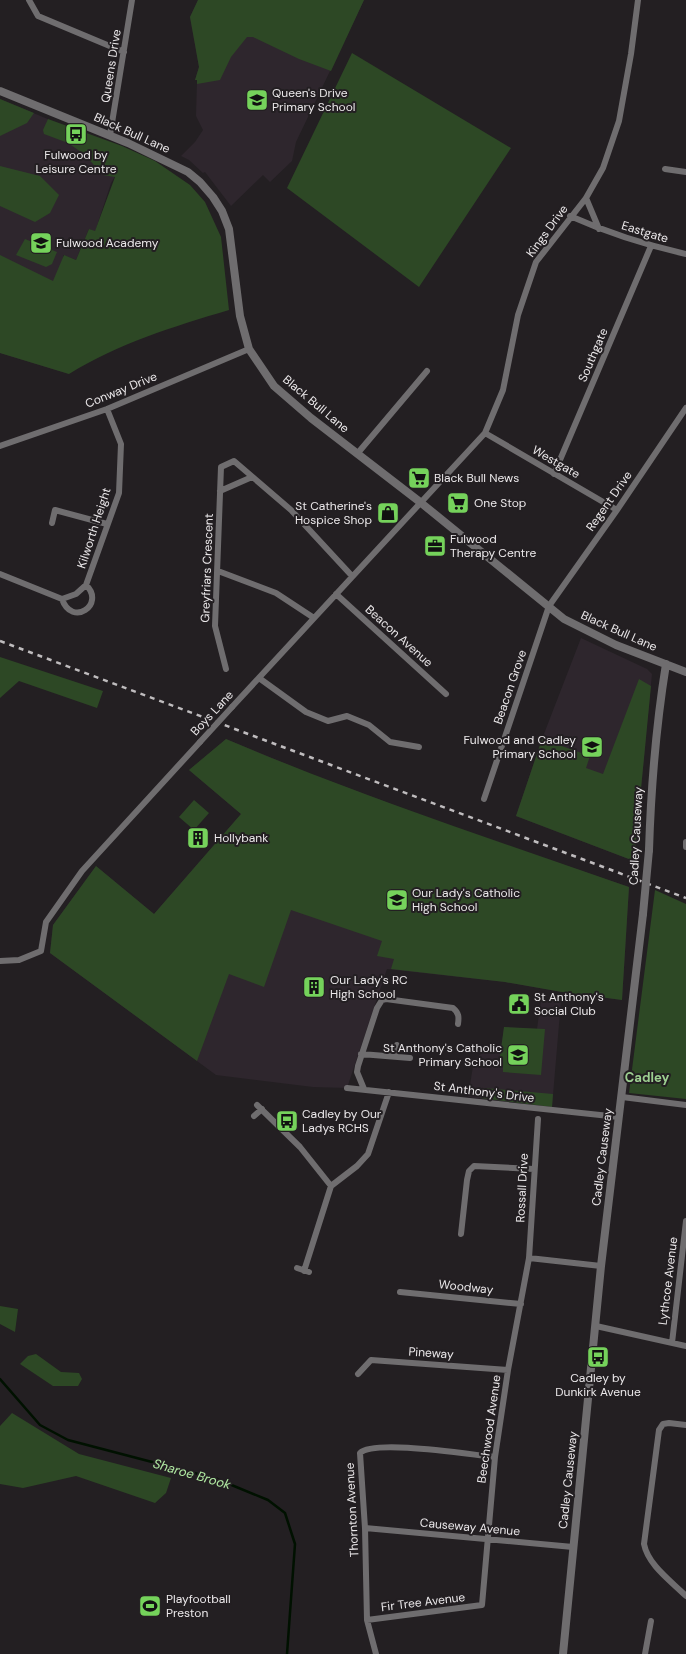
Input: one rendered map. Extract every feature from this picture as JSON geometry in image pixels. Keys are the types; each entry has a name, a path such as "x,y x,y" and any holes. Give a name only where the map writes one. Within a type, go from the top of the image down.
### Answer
{"street":[{"path":"29,0 38,16 124,52"},
{"name":"Queens Drive","path":"110,135 132,0"},
{"name":"Kings Drive","path":"420,502 485,433 503,390 518,315 536,262 570,216 586,198 603,168 619,121 631,54 638,0"},
{"name":"Black Bull Lane","path":"0,91 110,135 188,172 213,197 222,211 229,229 240,316 249,349 274,386 564,619 590,633 686,672"},
{"path":"665,169 686,172"},
{"path":"586,198 599,229"},
{"name":"Eastgate","path":"570,216 599,229 651,246 686,254"},
{"name":"Southgate","path":"554,474 651,246"},
{"name":"Conway Drive","path":"0,445 107,409 249,349"},
{"path":"357,454 427,371"},
{"name":"Regent Drive","path":"549,606 617,510 686,408"},
{"name":"Kilworth Height","path":"62,599 76,594 86,585 119,494 121,444 107,409"},
{"name":"Westgate","path":"485,433 617,510"},
{"name":"Greyfriars Crescent","path":"226,669 215,626 221,467 234,462 291,510 352,576"},
{"path":"220,491 252,477"},
{"name":"Boys Lane","path":"0,961 19,960 41,951 46,922 82,871 420,502"},
{"path":"52,523 55,510 107,524"},
{"path":"218,571 276,593 314,618"},
{"name":"Kilworth Height","path":"0,574 62,599 69,609 79,613 88,609 92,598 91,591 86,585"},
{"name":"Beacon Avenue","path":"336,594 446,694"},
{"name":"Beacon Grove","path":"484,799 549,606"},
{"name":"Cadley Causeway","path":"563,1654 601,1266 643,914 649,850 651,786 657,720 666,664"},
{"path":"259,678 306,712 328,721 347,716 369,725 390,742 419,747"},
{"path":"686,842 686,847"},
{"path":"364,1089 357,1072 361,1054 377,1008 382,1000 386,999 453,1008 457,1011 459,1017 458,1024"},
{"path":"395,1056 397,1045"},
{"path":"361,1054 410,1058"},
{"name":"St Anthony's Drive","path":"347,1088 619,1117"},
{"path":"297,1268 307,1272 331,1186 358,1166 368,1154 390,1092"},
{"path":"622,1097 686,1105"},
{"path":"254,1116 259,1107 300,1146 331,1186"},
{"name":"Rossall Drive","path":"529,1258 538,1118"},
{"path":"461,1234 467,1180 469,1171 474,1166 534,1168"},
{"name":"Lythcoe Avenue","path":"672,1343 686,1221"},
{"path":"529,1258 601,1266"},
{"name":"Beechwood Avenue","path":"482,1605 495,1457 508,1370 529,1258"},
{"path":"408,1293 410,1285"},
{"name":"Woodway","path":"400,1292 521,1304"},
{"path":"596,1326 686,1346"},
{"path":"358,1374 371,1360 367,1353"},
{"name":"Pineway","path":"371,1360 508,1370"},
{"path":"686,1425 669,1423 663,1424 659,1430 644,1544 646,1553 651,1561 686,1596"},
{"name":"Thornton Avenue","path":"376,1654 367,1620 365,1528 359,1460 360,1454 364,1450 390,1446 495,1457"},
{"name":"Causeway Avenue","path":"365,1528 573,1547"},
{"name":"Fir Tree Avenue","path":"367,1620 482,1605"},
{"path":"645,1654 651,1621"}],"shaded area":[{"name":"Queen's Drive Primary School","path":"198,0 364,0 296,142 292,161 270,182 263,175 231,206 205,172 203,173 189,160 181,156 195,142 203,130 196,116 197,80 195,80 199,67 190,17"},
{"name":"Fulwood Academy","path":"0,99 50,120 121,167 111,183 95,232 89,229 76,260 63,255 69,374 0,353"},
{"name":"Fulwood and Cadley Primary School","path":"581,638 647,669 652,674 634,861 516,816 542,739"},
{"name":"Our Lady's Catholic High School","path":"226,739 308,773 453,827 629,887 622,1000 562,992 505,982 387,969 347,1088 313,1087 216,1075 50,953 53,925 96,866 154,914 241,814 189,770"},
{"name":"St Anthony's Catholic Primary School","path":"541,1000 561,1001 552,1107 468,1097 474,1060 483,1052 502,1044 504,1027 537,1029"}],"green space":[{"path":"198,0 364,0 331,71 299,59 253,37 247,37 231,57 220,80 197,84 197,80 195,80 199,67 190,17"},
{"path":"352,53 511,148 419,287 287,188"},
{"path":"0,99 34,113 27,123 0,136"},
{"path":"48,119 122,146 155,161 190,185 205,202 221,237 229,310 187,323 127,345 88,363 69,374 0,353 0,255 53,281 64,255 76,260 89,229 95,231 115,177 103,175 84,154 68,143 44,134 43,130"},
{"path":"0,166 40,176 59,195 50,213 35,222 0,206"},
{"path":"25,239 57,252 52,264 46,267 16,255"},
{"path":"0,657 103,691 97,708 19,681 0,698"},
{"name":"Fulwood and Cadley Primary School","path":"639,679 651,686 634,861 516,816 542,739 590,756 586,768 603,774"},
{"name":"Our Lady's Catholic High School","path":"226,739 276,760 376,798 629,887 622,1000 562,992 505,982 391,969 394,959 377,956 382,941 291,910 264,987 229,974 197,1061 50,953 53,925 96,866 154,914 241,814 189,770"},
{"path":"194,800 209,813 194,830 179,817"},
{"path":"655,890 686,904 686,1099 629,1093"},
{"path":"504,1027 545,1029 541,1075 503,1072 503,1063 499,1063"},
{"path":"484,1088 553,1094 552,1107 481,1098"},
{"path":"0,1306 18,1309 15,1332 0,1324"},
{"path":"36,1354 61,1372 79,1373 82,1379 78,1386 53,1386 20,1364 28,1356"},
{"path":"12,1413 79,1454 171,1478 166,1493 155,1503 76,1476 23,1488 0,1484 0,1426"}],"waterway":[{"name":"Sharoe Brook","path":"0,1379 40,1425 68,1440 217,1479 268,1500 285,1513 295,1544 287,1654"}],"railway":[{"path":"0,641 686,898"}],"place":[{"name":"Queen's Drive Primary School","path":"257,100"},
{"name":"Fulwood by Leisure Centre","path":"76,134"},
{"name":"Fulwood Academy","path":"41,243"},
{"name":"Black Bull News","path":"419,478"},
{"name":"One Stop","path":"458,503"},
{"name":"St Catherine's Hospice Shop","path":"388,513"},
{"name":"Fulwood Therapy Centre","path":"435,546"},
{"name":"Fulwood and Cadley Primary School","path":"592,747"},
{"name":"Hollybank","path":"198,838"},
{"name":"Our Lady's Catholic High School","path":"397,900"},
{"name":"Our Lady's RC High School","path":"314,987"},
{"name":"St Anthony's Social Club","path":"519,1004"},
{"name":"St Anthony's Catholic Primary School","path":"518,1055"},
{"name":"Cadley by Our Ladys RCHS","path":"287,1121"},
{"name":"Cadley by Dunkirk Avenue","path":"598,1357"},
{"name":"Playfootball Preston","path":"150,1606"}],"district":[{"name":"Cadley","path":"647,1077"}]}
